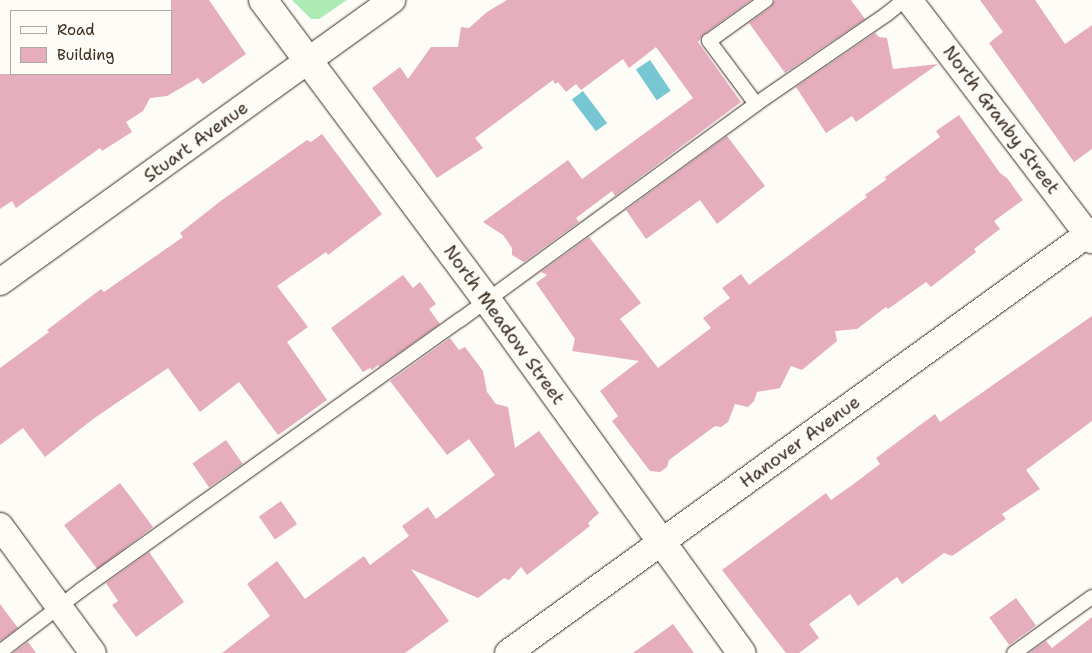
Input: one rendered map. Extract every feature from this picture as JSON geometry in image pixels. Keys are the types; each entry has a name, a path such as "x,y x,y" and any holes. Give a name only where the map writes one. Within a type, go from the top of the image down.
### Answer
{"main road":[{"name":"North Meadow Street","path":"263,0 487,300 742,653"}],"street":[{"name":"Stuart Avenue","path":"0,282 392,0"},
{"name":"North Granby Street","path":"909,0 1090,235"},
{"name":"Hanover Avenue","path":"508,653 1090,235"},
{"path":"0,526 93,653"}],"lane":[{"path":"756,104 709,41 766,0"},
{"path":"0,652 59,607 487,300 756,104 887,14 904,0"},
{"path":"1014,653 1092,598"}],"green space":[{"path":"292,0 347,0 319,19 311,19"}],"water":[{"path":"650,60 671,91 657,100 636,70"},
{"path":"583,91 607,123 596,131 572,99"}],"building":[{"path":"171,0 209,0 246,54 203,84 198,78 167,96 150,98 143,111 126,122 132,132 102,151 100,148 16,208 12,201 0,209 0,74 172,75"},
{"path":"507,0 751,0 704,34 698,42 741,102 615,196 612,191 576,218 579,222 524,262 512,255 512,248 503,235 483,222 568,160 582,179 693,98 656,47 629,68 623,59 581,90 576,84 566,92 558,82 555,84 553,80 475,138 483,148 437,178 372,88 400,67 408,79 431,47 458,47 461,27 469,28 487,12"},
{"path":"775,0 851,0 865,19 785,73 749,23 771,7"},
{"path":"980,0 1035,0 1065,44 1092,25 1092,149 1074,162 989,43 1003,32"},
{"path":"875,33 879,37 887,38 893,69 938,64 856,122 852,116 826,133 796,87"},
{"path":"959,115 1000,173 1007,178 1023,200 994,221 1000,229 974,249 976,252 931,287 926,282 888,309 886,307 857,329 835,331 837,341 802,370 791,366 780,388 757,392 754,401 748,407 735,404 728,422 721,427 715,426 669,460 667,467 660,472 650,471 612,421 618,416 600,391 639,361 572,351 575,339 536,283 547,275 541,272 589,237 641,303 620,319 658,368 711,328 703,318 730,298 722,288 741,274 749,285 867,197 865,195 887,179 884,178 940,137 936,131"},
{"path":"322,134 382,214 328,255 326,252 277,286 308,327 287,342 327,400 278,435 239,382 200,412 168,368 93,419 45,457 23,428 0,445 0,368 49,332 47,330 101,289 104,292 183,237 180,233 222,200 307,140 311,142"},
{"path":"727,136 765,186 717,224 700,200 646,239 626,210"},
{"path":"403,275 413,288 420,282 436,304 429,309 440,324 379,367 378,365 372,370 370,368 363,372 331,328"},
{"path":"1092,316 1092,421 1026,470 1040,489 1002,514 1006,519 952,556 944,553 902,584 897,577 858,606 850,594 809,624 819,638 799,653 786,653 722,570 826,493 831,500 855,483 880,464 876,458 935,414 940,422"},
{"path":"450,338 459,350 465,347 483,371 487,392 496,404 508,407 515,448 539,431 599,513 588,523 590,526 527,575 521,567 509,580 504,578 478,598 411,569 449,621 405,653 222,653 270,616 247,584 277,561 305,599 364,556 370,565 409,536 402,526 428,507 436,519 495,475 469,439 447,455 390,381"},
{"path":"226,440 243,464 209,487 192,464"},
{"path":"120,483 153,527 97,569 64,525"},
{"path":"281,501 297,524 275,539 259,516"},
{"path":"149,552 184,602 136,637 112,605 118,601 106,583"},
{"path":"1016,598 1036,626 1009,645 989,617"},
{"path":"0,604 18,628 0,641"},
{"path":"1092,617 1092,653 1029,653 1046,641 1052,648"},
{"path":"673,624 694,653 633,653"},
{"path":"28,642 36,653 13,653"}]}
